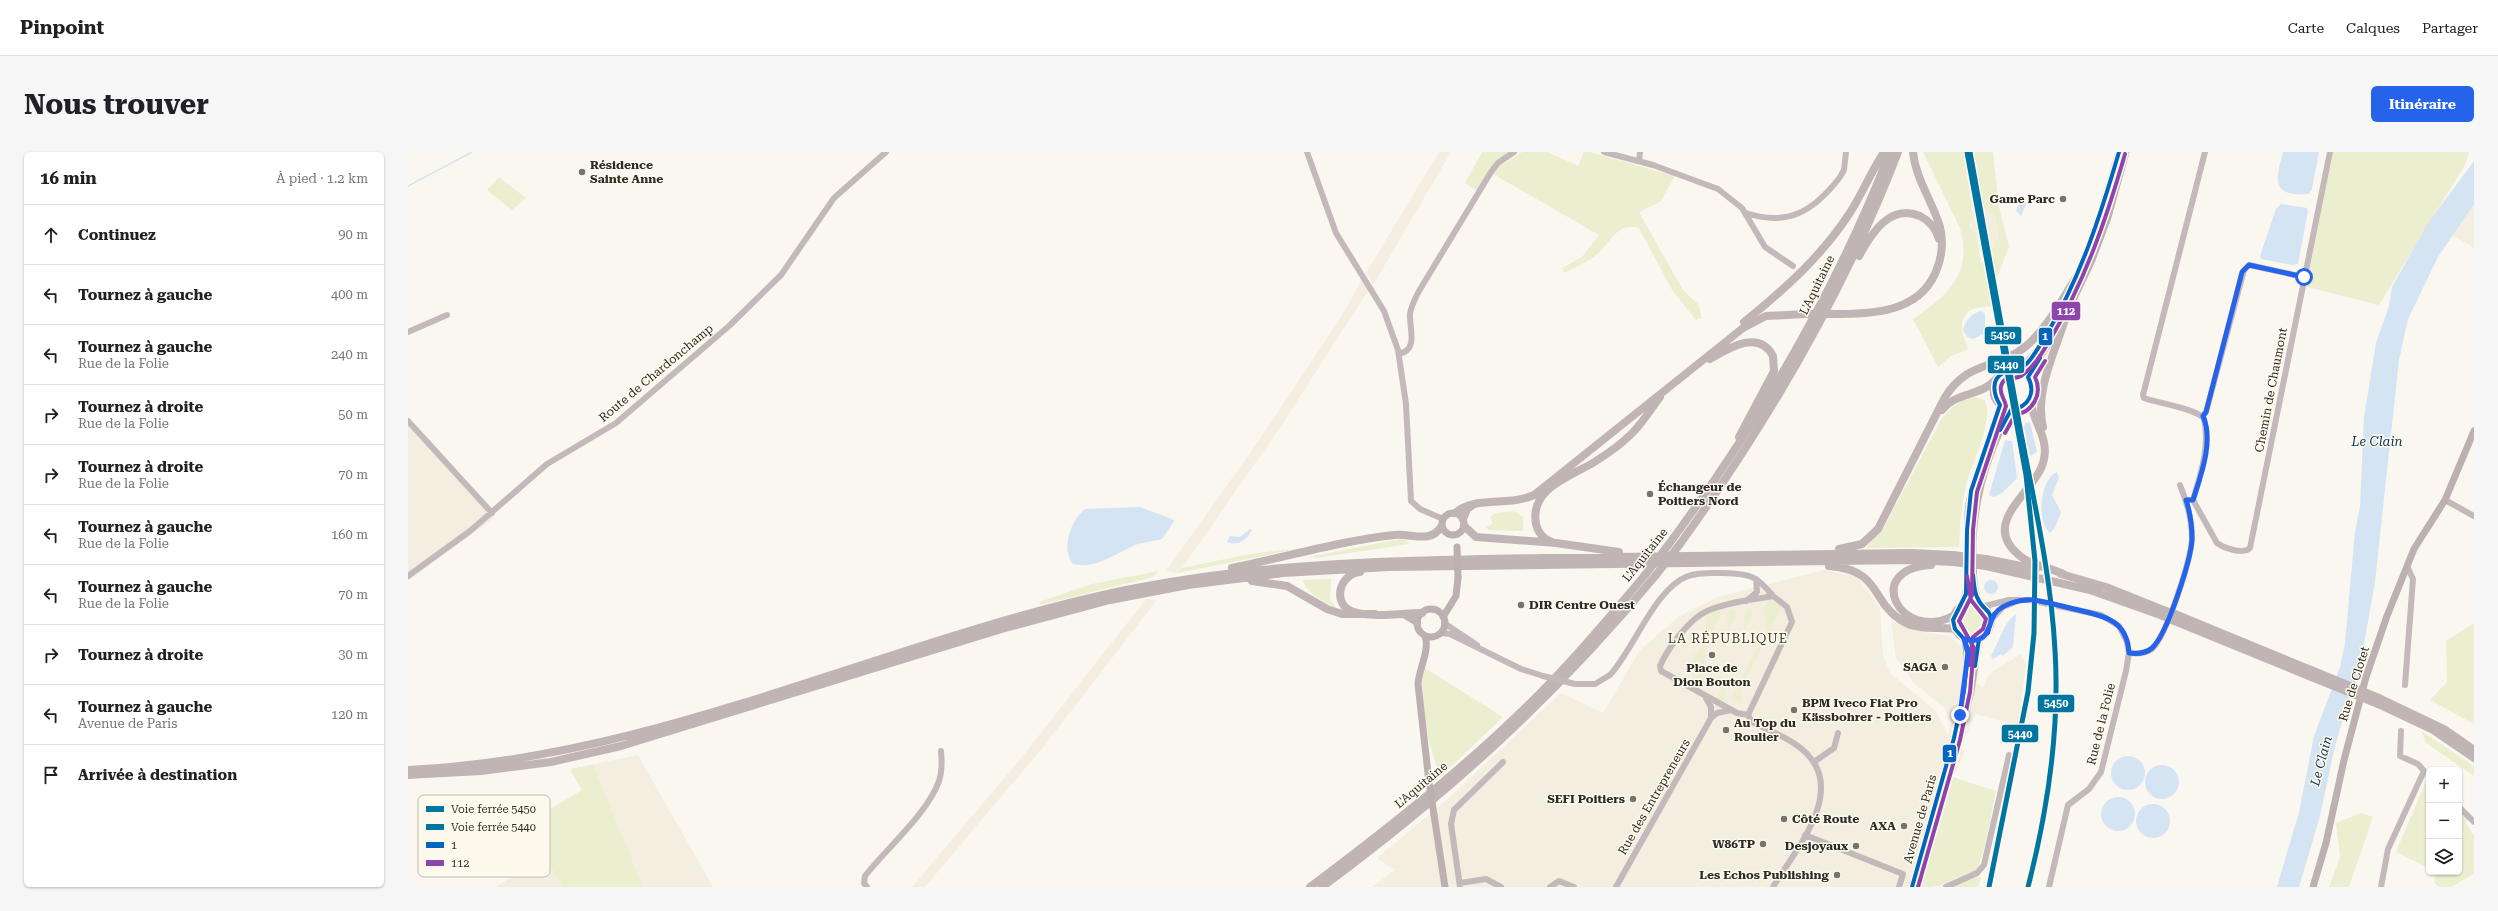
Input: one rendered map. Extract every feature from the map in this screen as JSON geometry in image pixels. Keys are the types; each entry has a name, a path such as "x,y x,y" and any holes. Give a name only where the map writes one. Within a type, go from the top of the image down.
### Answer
{"highway":[{"path":"1716,350 1798,276 1824,249 1851,211 1884,152"},
{"name":"L'Aquitaine","path":"1310,887 1407,813 1481,750 1550,683 1628,595 1747,434 1795,353 1849,248 1890,152"},
{"name":"L'Aquitaine","path":"1322,887 1418,814 1509,734 1584,657 1656,575 1680,544 1738,462 1802,356 1856,251 1898,152"},
{"path":"1556,543 1543,537 1536,524 1537,508 1545,489 1743,328 1760,318 1774,315 1882,312 1912,300 1928,286 1934,277 1940,261 1940,226 1918,177 1913,152"},
{"path":"1802,356 1864,246 1884,222 1901,214 1921,217 1935,230 1941,247"},
{"path":"1479,503 1470,506 1463,523 1476,537 1556,543 1628,553 1702,553 1724,555 1748,552 1848,549 1867,541 1884,521 1949,392 1964,376 1975,369 2016,353 2030,341 2079,273"},
{"path":"2067,313 2043,392 2041,413 2045,452 2041,470 2010,510 2006,519 2006,535 2009,544 2020,556 2078,583 2116,598 2173,617 2434,724 2474,750"},
{"path":"1667,544 1737,441 1765,390 1775,365 1773,356 1768,349 1760,343 1746,342 1735,345 1689,371"},
{"path":"1935,421 1945,407 1958,397 1983,391 1996,379"},
{"path":"1455,513 1466,505 1520,500 1545,489 1596,462 1628,437 1664,391"},
{"path":"2031,397 2032,410 2043,436"},
{"path":"408,770 520,760 622,739 989,625 1157,583 1393,535 1428,537 1435,535 1442,523"},
{"path":"1171,580 1280,567 1365,562 1724,555 1986,562 2066,578"},
{"path":"408,775 481,771 545,763 621,746 1068,610 1188,585 1283,573 1389,567 1953,560"},
{"path":"1953,560 1908,570 1898,579 1894,593 1899,609 1911,618 1940,621 1953,616"},
{"path":"1746,562 1813,564 1850,569 1868,581 1887,606 1903,621 1916,626 1955,630"},
{"path":"1375,614 1354,612 1348,608 1340,596 1341,584 1347,576 1354,572 1389,567"},
{"path":"1188,585 1270,582 1298,590 1334,612 1350,615 1422,613"},
{"path":"1401,613 1411,616 1417,622"},
{"path":"2379,701 2437,732 2474,758"}],"main road":[{"path":"2017,371 2027,363 2043,340 2079,273 2096,229 2119,152"},
{"path":"2028,377 2067,313 2098,246 2126,152"},
{"path":"2017,371 2028,377 2032,386 2031,397 2023,408 2011,410 2000,405 1993,394 1996,379 2005,372 2017,371"},
{"path":"2000,405 1971,492 1967,530 1967,587 1962,604 1953,616 1955,630 1964,639 1979,639 1990,629 1992,619 1982,605 1974,586 1973,558 1976,506 1986,463 2011,410"},
{"name":"Rue de Clotet","path":"2313,887 2326,843 2344,760 2366,677 2407,566 2421,538 2445,500 2474,431"},
{"path":"1455,513 1463,523 1461,532 1455,535 1445,533 1442,523 1448,514 1455,513"},
{"path":"1445,887 1429,782 1418,684 1419,670 1426,653 1438,635 1456,596 1458,578 1455,535"},
{"path":"1426,653 1427,645 1425,636 1418,630 1417,622 1422,613 1436,611 1456,596"},
{"path":"1962,604 1971,602 1982,605"},
{"path":"1436,611 1444,620"},
{"path":"1425,636 1438,635"},
{"name":"Avenue de Paris","path":"1912,887 1961,709 1968,653 1964,639"},
{"name":"Avenue de Paris","path":"1917,887 1969,703 1979,639"}],"street":[{"name":"Route de Chardonchamp","path":"408,576 492,513 547,464 612,426 744,312 781,275 834,198 886,152"},
{"path":"1307,152 1336,233 1376,297 1387,318 1399,354 1406,404 1410,496 1415,506 1442,523"},
{"path":"1399,354 1406,352 1412,344 1411,309 1419,291 1491,172 1498,163 1514,152"},
{"path":"1604,152 1639,161 1718,189 1746,213 1761,242 1772,253 1793,266"},
{"path":"1639,161 1640,152"},
{"path":"1746,213 1772,220 1790,217 1806,210 1840,177 1845,167 1846,152"},
{"path":"2203,416 2196,412 2154,401 2142,395 2205,152"},
{"name":"Chemin de Chaumont","path":"2189,500 2217,543 2243,551 2250,548 2330,152"},
{"path":"2189,500 2206,448 2203,416 2206,412 2244,270 2249,265 2304,277"},
{"path":"408,332 447,315"},
{"path":"408,421 492,513"},
{"path":"2129,653 2144,653 2156,645 2181,586 2192,540 2192,525 2189,500 2180,485"},
{"path":"2445,500 2474,516"},
{"path":"2405,685 2413,579 2407,566"},
{"path":"1438,635 1450,634 1521,669 1543,676 1575,684 1596,684 1610,675 1662,598 1680,580 1704,573 1743,574 1756,579 1773,596 1787,607 1792,622 1748,715"},
{"path":"1746,602 1757,592 1756,579"},
{"path":"1773,596 1703,613 1670,645 1660,666 1661,671 1704,696 1730,710 1748,715 1752,722 1800,748 1814,762 1821,789 1818,813 1773,887"},
{"name":"Rue de la Folie","path":"1982,605 2009,600 2022,600 2057,605 2101,615 2115,623 2126,637 2129,653 2101,772 2090,789 2068,805 2049,887"},
{"name":"Rue de la Folie","path":"1992,619 2003,607 2022,600"},
{"path":"1444,620 1481,648"},
{"path":"1704,696 1711,707 1711,718"},
{"path":"1711,718 1717,713 1730,710"},
{"name":"Rue des Entrepreneurs","path":"1616,887 1711,718"},
{"path":"2401,731 2400,756 2418,764 2426,771"},
{"path":"1814,762 1834,748 1838,733"},
{"path":"867,887 864,883 865,876 933,795 941,774 942,751"},
{"path":"1946,887 1977,873 1984,865 2008,755"},
{"path":"1501,887 1486,879 1460,885 1451,824 1454,810 1504,762"},
{"path":"2381,887 2388,849 2426,774"},
{"path":"2462,810 2474,822"},
{"path":"1805,835 1903,874 1899,887"},
{"path":"1550,887 1559,881 1574,887"}],"shaded area":[{"path":"1439,152 1451,152 1373,285 1366,273"},
{"path":"1964,152 1973,152 1983,207 1995,217 1999,239 1996,247 1990,248 1996,281 1988,283 1976,232 1972,232 1967,186 1969,183"},
{"path":"2474,204 2474,248 2452,235"},
{"path":"1362,280 1368,291 1279,429 1182,568 1177,573 1166,571 1266,430 1341,317"},
{"path":"408,424 494,518 408,581"},
{"path":"1824,570 1857,577 1880,608 1883,655 1890,673 1935,710 1948,735 1951,723 1944,708 1914,683 1896,658 1891,621 1916,631 1950,636 1959,645 1981,647 1977,683 1983,688 1987,677 1995,670 2021,654 2026,664 2018,725 1976,714 1972,722 1961,748 1965,750 1953,777 1944,816 1939,826 1920,887 1372,887 1395,870 1377,858 1443,803 1561,693 1603,713 1640,650 1678,617 1718,597"},
{"path":"1146,599 1157,600 1044,746 925,887 912,887 1022,757"},
{"path":"638,755 713,887 496,887 512,877 550,877 550,809 582,790 570,769"}],"green space":[{"path":"1482,152 1510,152 1491,167 1477,191 1465,183"},
{"path":"1522,152 1548,152 1578,166 1584,152 1590,152 1675,176 1660,202 1639,212 1683,290 1698,304 1702,318 1696,320 1672,290 1639,228 1624,228 1619,231 1595,256 1564,273 1562,268 1582,257 1599,235 1493,174 1499,167"},
{"path":"1923,152 1964,152 1973,220 1970,224 1972,232 1976,232 1981,262 1984,262 1992,306 1975,308 1968,312 1962,322 1962,328 1964,339 1969,349 1951,356 1938,367 1913,319 1947,292 1954,282 1960,271 1963,258 1963,244 1960,228"},
{"path":"1973,152 1993,152 1999,207 2009,246 1996,281 1990,248 1996,247 1995,241 1999,238 1995,217 1983,207"},
{"path":"2333,152 2469,152 2466,163 2379,305 2306,287"},
{"path":"499,177 526,198 512,210 487,190"},
{"path":"1975,397 1985,400 1987,420 1985,431 1964,493 1959,547 1865,548 1884,527 1941,420 1948,411 1956,405 1964,400"},
{"path":"1514,511 1523,517 1523,531 1488,530 1486,526 1490,526 1492,523 1490,517 1495,513"},
{"path":"1400,539 1406,540 1409,544 1317,558 1313,556"},
{"path":"1288,549 1288,551 1177,573 1182,568 1245,555"},
{"path":"1159,571 1153,577 1040,605 1039,602 1092,584"},
{"path":"1331,579 1330,600 1337,608 1312,594 1302,580"},
{"path":"1771,600 1780,605 1780,611 1741,688 1740,703 1732,697 1766,632 1764,607 1768,601"},
{"path":"1972,606 1983,610 1987,621 1983,632 1972,636 1961,632 1957,621 1961,610"},
{"path":"1747,608 1752,609 1753,612 1745,630 1744,616"},
{"path":"1719,610 1721,614 1705,645 1706,671 1700,682 1697,683 1693,681 1702,667 1700,659 1696,659 1696,663 1693,663 1693,655 1698,653 1704,642 1707,617 1713,611"},
{"path":"1732,610 1735,611 1736,615 1728,631 1727,614"},
{"path":"2474,623 2474,724 2430,700 2447,682 2446,641"},
{"path":"1425,668 1503,717 1440,777 1428,737 1423,709 1422,681"},
{"path":"1723,683 1725,683 1725,699 1720,701 1717,699"},
{"path":"2421,731 2474,766 2474,776 2462,767 2426,743"},
{"path":"593,765 643,887 563,887 550,865 550,809 582,790 570,769"},
{"path":"1953,777 1996,791 1981,858 1975,871 1963,879 1949,884 1920,887 1942,819"},
{"path":"2426,781 2426,867 2396,852"},
{"path":"2462,812 2468,818 2466,823 2474,836 2474,874 2451,887 2439,887 2434,882 2435,875 2462,875"},
{"path":"2361,813 2373,817 2349,887 2329,887 2340,857 2336,823"},
{"path":"1977,876 1981,877 1978,887 1950,887"}],"water":[{"path":"2283,152 2319,152 2312,189 2308,194 2287,192 2282,189 2279,184 2279,170"},
{"name":"Le Clain","path":"2474,161 2474,204 2438,257 2408,319 2399,360 2375,582 2358,679 2350,695 2335,746 2320,816 2299,887 2277,887 2299,812 2314,736 2340,667 2345,643 2355,531 2360,507 2364,417 2376,343 2389,306 2392,287 2428,223"},
{"path":"2021,199 2027,203 2021,216 2016,211"},
{"path":"2281,204 2307,208 2308,211 2298,264 2292,265 2261,259 2260,256 2276,209"},
{"path":"1981,311 1985,313 1985,333 1973,339 1967,337 1963,330 1965,324 1969,318"},
{"path":"2030,422 2037,452 2030,456 2024,427 2025,423"},
{"path":"2005,440 2012,441 2017,478 2002,493 1994,497 1989,495"},
{"path":"2057,472 2059,478 2052,495 2061,512 2055,528 2050,533 2043,520 2042,501 2047,483 2051,476"},
{"path":"1140,507 1174,521 1162,539 1135,545 1110,558 1094,564 1079,565 1072,563 1067,549 1069,534 1076,520 1085,509"},
{"path":"1250,529 1252,530 1250,533 1239,543 1235,544 1227,542 1230,536 1240,537"},
{"path":"1991,580 1996,582 1998,587 1996,592 1991,594 1986,592 1984,587 1986,582"},
{"path":"2016,614 2013,647 2003,656 2001,654 1993,659 1991,656 2002,633 2008,622"},
{"path":"2128,756 2134,757 2140,761 2144,767 2144,779 2140,785 2134,789 2128,790 2122,789 2116,785 2112,779 2111,773 2112,767 2116,761 2122,757"},
{"path":"2165,765 2174,770 2178,775 2178,789 2174,794 2169,798 2159,799 2155,798 2146,789 2145,779 2146,775 2155,766"},
{"path":"2118,797 2130,802 2135,814 2130,826 2118,831 2106,826 2101,814 2106,802"},
{"path":"2150,804 2156,804 2165,809 2169,815 2169,827 2165,833 2156,838 2150,838 2141,833 2136,824 2136,818 2141,809"}],"waterway":[{"path":"408,186 472,152"}],"rail line":[{"name":"5440","path":"1967,152 2026,475 2035,561 2034,633 2028,692 1989,887"},
{"name":"5450","path":"1970,152 2046,566 2053,622 2056,680 2054,740 2047,799 2028,887"}],"transit line":[{"name":"1","path":"1912,887 1954,738 1964,691 1968,649 1964,639 1955,629 1953,620 1966,594 1967,530 1971,491 2000,405 1994,388 1996,380 2003,373 2018,370 2030,360 2037,351 2069,293 2088,247 2119,152"},
{"name":"112","path":"1918,887 1960,740 1970,692 1974,648 1959,621 1972,595 1973,530 1977,492 2006,406 2001,392 2001,386 2004,380 2021,376 2033,365 2043,352 2061,321 2073,298 2093,251 2125,154"},
{"name":"1","path":"2000,430 2011,410 2022,406 2029,398 2031,388 2028,377 2040,358"},
{"name":"112","path":"2005,433 2015,415 2027,410 2035,401 2038,390 2035,377 2045,361"},
{"name":"1","path":"1973,575 1976,595 1980,603 1990,614 1991,619 1988,633 1979,639 1975,666"},
{"name":"112","path":"1967,576 1971,600 1986,619 1983,629 1973,637 1969,665"}],"place":[{"name":"Résidence Sainte Anne","path":"582,172"},
{"name":"Game Parc","path":"2063,199"},
{"name":"Échangeur de Poitiers Nord","path":"1650,494"},
{"name":"DIR Centre Ouest","path":"1521,605"},
{"name":"Place de Dion Bouton","path":"1712,655"},
{"name":"SAGA","path":"1945,667"},
{"name":"BPM Iveco Fiat Pro Kässbohrer - Poitiers","path":"1794,710"},
{"name":"Au Top du Roulier","path":"1726,730"},
{"name":"SEFI Poitiers","path":"1633,799"},
{"name":"Côté Route","path":"1784,819"},
{"name":"AXA","path":"1904,826"},
{"name":"W86TP","path":"1763,844"},
{"name":"Desjoyaux","path":"1856,846"},
{"name":"Les Echos Publishing","path":"1837,875"}],"district":[{"name":"LA RÉPUBLIQUE","path":"1728,638"}],"route":[{"path":"1960,715 1967,673 1968,653 1967,645 1964,639 1974,640 1984,637 1990,629 1992,619 2003,607 2010,604 2022,600 2034,600 2106,617 2119,626 2124,633 2128,642 2129,653 2144,653 2156,645 2181,586 2191,549 2192,525 2186,500 2193,500 2199,479 2206,448 2206,430 2203,416 2206,412 2242,272 2249,265 2304,277"}]}
